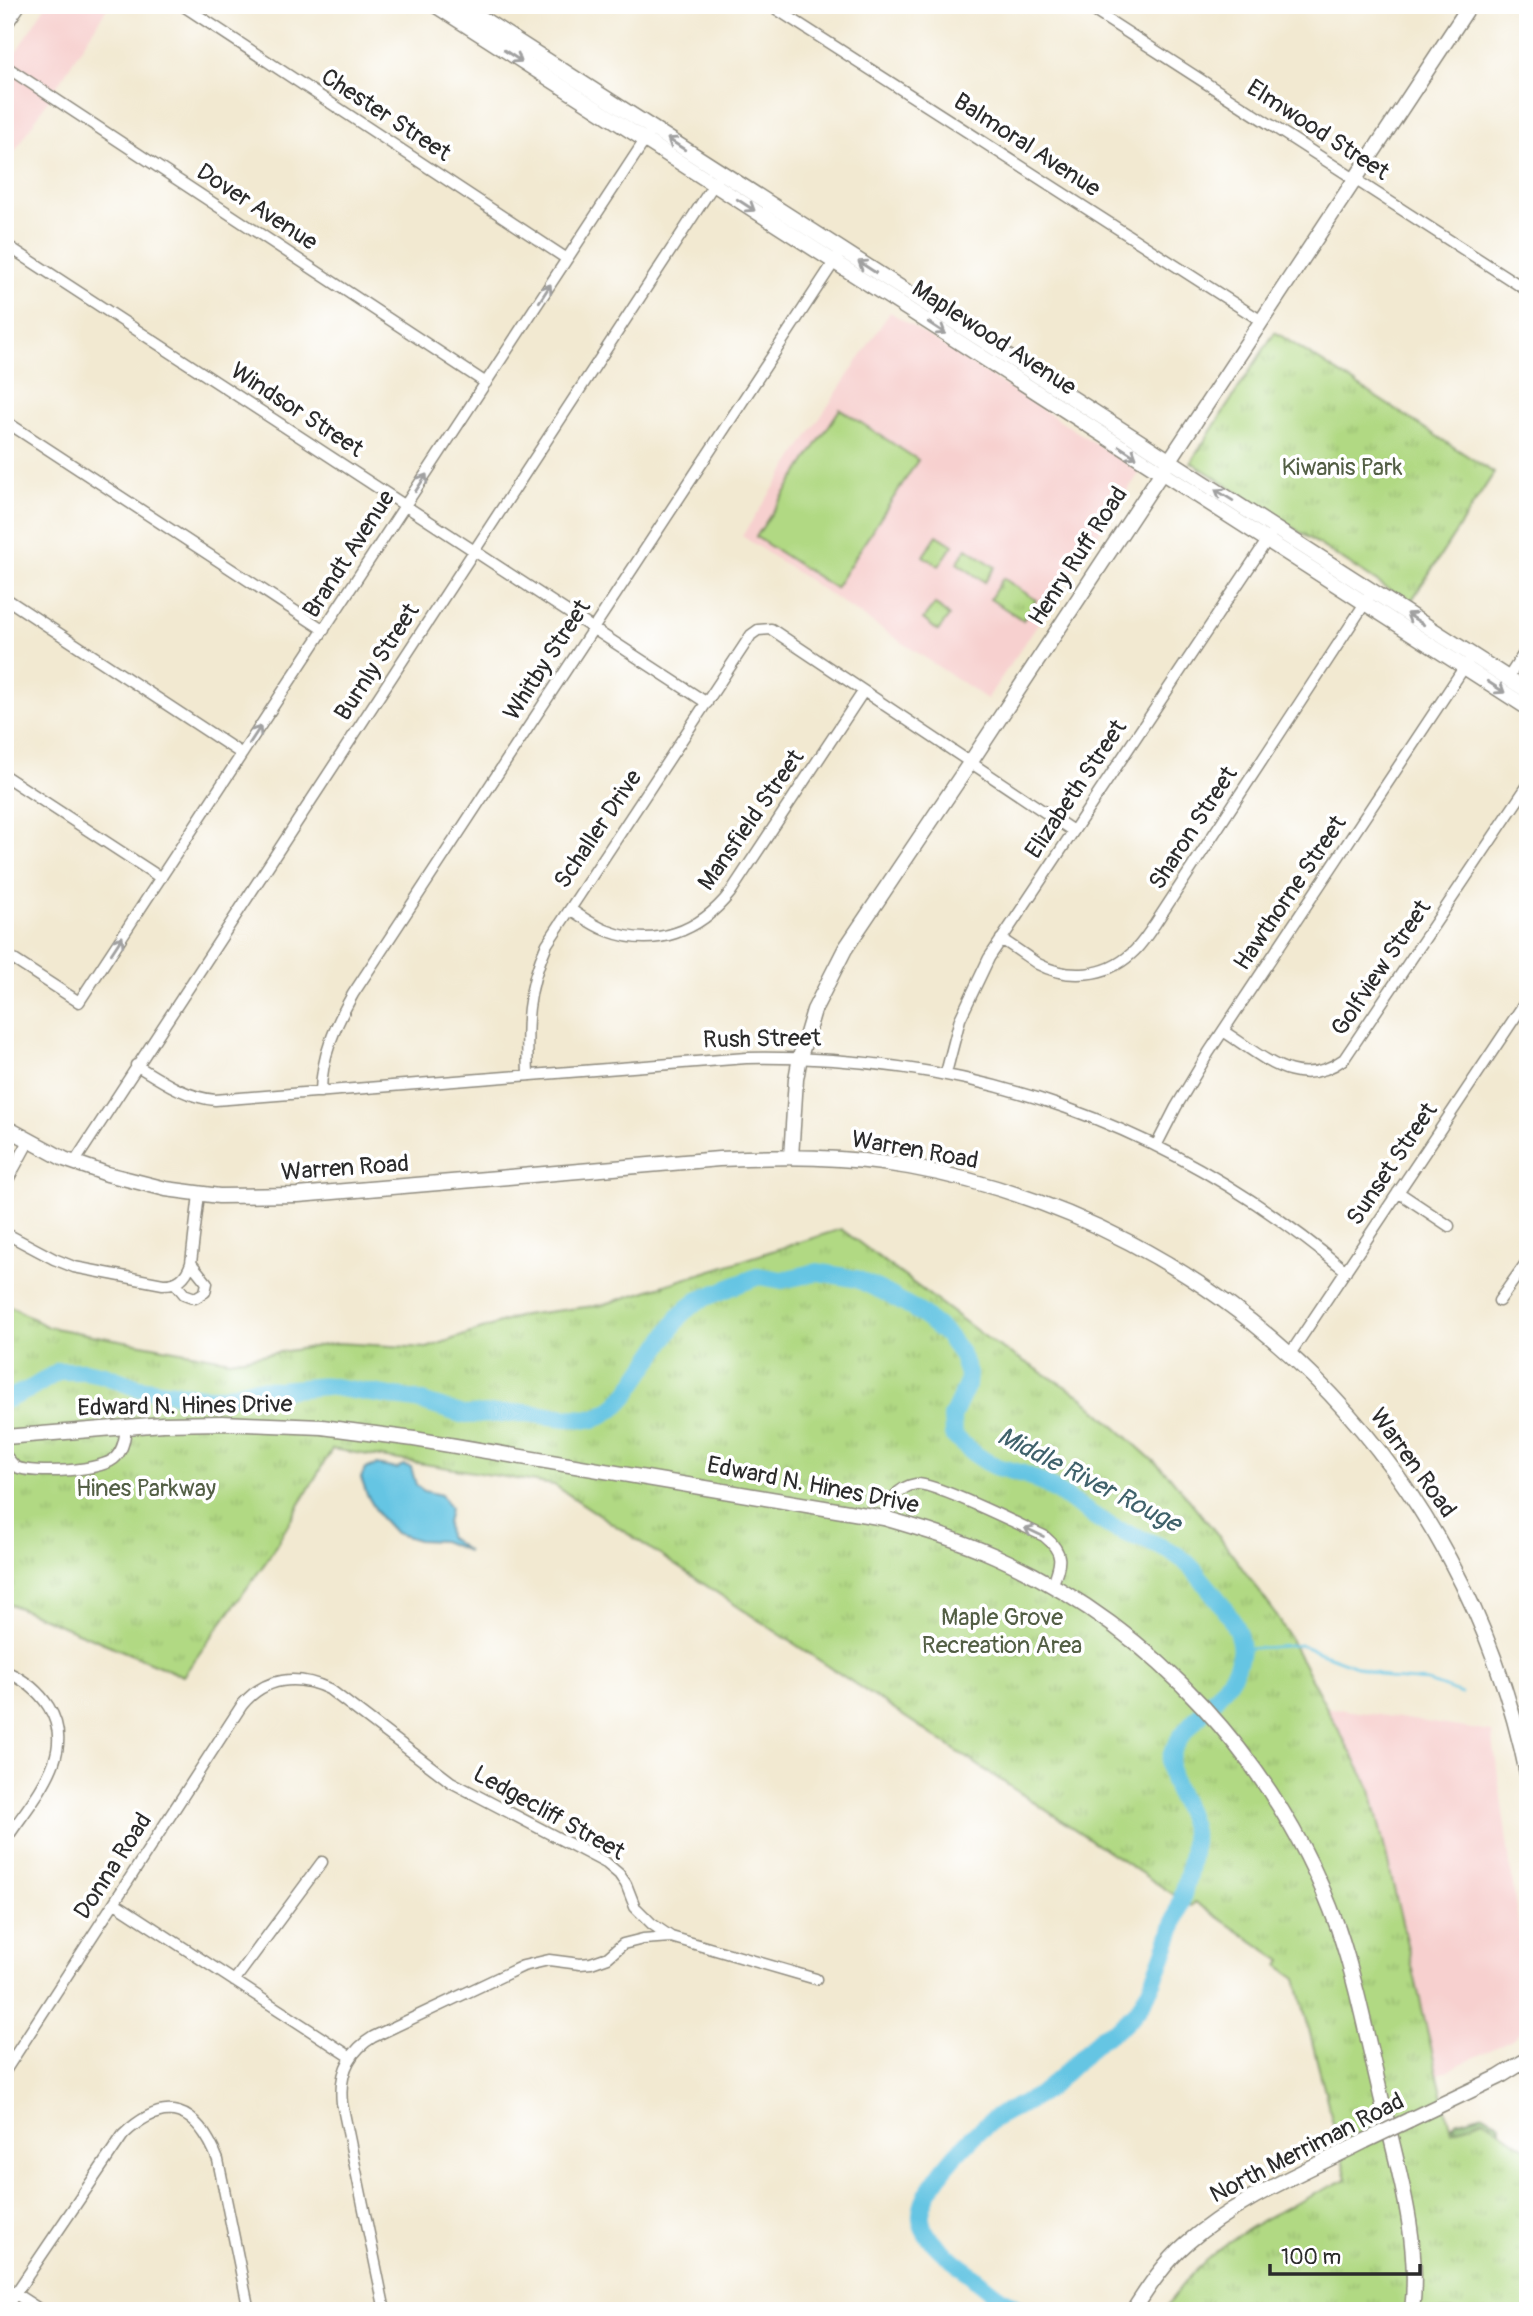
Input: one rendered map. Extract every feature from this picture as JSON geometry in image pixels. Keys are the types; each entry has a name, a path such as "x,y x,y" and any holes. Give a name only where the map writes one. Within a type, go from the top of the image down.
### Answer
{"street":[{"path":"5,24 18,5"},
{"name":"Chester Street","path":"182,5 567,259"},
{"name":"Maplewood Avenue","path":"435,5 479,25 1469,661 1528,708"},
{"name":"Maplewood Avenue","path":"461,5 479,25"},
{"name":"Balmoral Avenue","path":"770,5 1260,320"},
{"name":"Elmwood Street","path":"1085,5 1528,291"},
{"name":"Henry Ruff Road","path":"791,1157 800,1057 814,1010 845,949 1470,5"},
{"name":"Dover Avenue","path":"5,66 486,383"},
{"name":"Brandt Avenue","path":"5,954 79,1002 649,135"},
{"name":"Burnly Street","path":"74,1163 717,179"},
{"name":"Windsor Street","path":"5,244 707,702"},
{"name":"Whitby Street","path":"321,1092 328,1049 353,994 838,257"},
{"path":"5,421 324,630"},
{"name":"Elizabeth Street","path":"946,1073 954,1036 980,973 1271,534"},
{"name":"Sharon Street","path":"1002,939 1039,964 1069,974 1101,971 1131,955 1155,924 1369,597"},
{"path":"5,598 242,754"},
{"name":"Schaller Drive","path":"528,1076 526,1024 531,988 547,944 751,635 762,629 771,629 863,692"},
{"path":"1508,678 1528,647"},
{"name":"Maplewood Avenue","path":"1469,661 1508,678 1528,691"},
{"name":"Hawthorne Street","path":"1156,1146 1175,1107 1223,1031 1469,661"},
{"path":"863,692 1073,831"},
{"name":"Mansfield Street","path":"570,909 606,931 640,938 675,934 707,917 730,893 863,692"},
{"path":"5,776 161,878"},
{"name":"Golfview Street","path":"1223,1031 1279,1067 1293,1072 1321,1072 1344,1059 1528,785"},
{"name":"Sunset Street","path":"1290,1353 1528,998"},
{"name":"Rush Street","path":"136,1065 177,1090 205,1099 225,1100 715,1059 841,1059 946,1073 1059,1105 1107,1123 1156,1146 1258,1203 1346,1272"},
{"name":"Warren Road","path":"5,1127 74,1163 136,1183 199,1194 280,1196 719,1159 791,1157 862,1161 927,1171 977,1183 1059,1210 1129,1242 1192,1278 1240,1312 1290,1353 1341,1404 1377,1447 1447,1552 1478,1616 1496,1663 1528,1778"},
{"path":"5,1185 29,1141"},
{"path":"1398,1192 1449,1226"},
{"path":"5,1233 74,1267 163,1284 176,1283 188,1273 191,1263 199,1194"},
{"path":"1499,1301 1528,1260"},
{"path":"176,1283 184,1294 195,1298 205,1292 207,1283 191,1263"},
{"name":"Edward N. Hines Drive","path":"5,1437 126,1426 222,1423 322,1427 441,1444 884,1518 974,1548 1052,1586 1130,1638 1193,1695 1222,1727 1275,1801 1321,1885 1341,1938 1360,2005 1408,2217 1413,2271 1412,2311"},
{"path":"5,1455 14,1465 26,1470 65,1470 104,1465 115,1459 123,1447 126,1426"},
{"path":"884,1518 890,1501 902,1488 918,1484 952,1495 1044,1536 1054,1544 1061,1564 1052,1586"},
{"path":"5,1671 22,1678 37,1690 54,1722 57,1742 53,1764 5,1841"},
{"name":"Ledgecliff Street","path":"261,1688 278,1681 295,1679 329,1689 451,1782 615,1870 626,1884 635,1907 652,1924 671,1937 816,1979"},
{"name":"Donna Road","path":"5,2071 234,1716 248,1698 261,1688"},
{"path":"234,1980 322,1862"},
{"path":"115,1903 351,2057"},
{"path":"385,2311 342,2103 342,2077 351,2057 364,2042 373,2037 523,1966 549,1960 591,1963 608,1957 623,1944 671,1937"},
{"name":"North Merriman Road","path":"1133,2311 1168,2262 1207,2226 1365,2141 1500,2077 1528,2059"},
{"path":"5,2309 122,2135 152,2114 169,2110 181,2111 194,2120 212,2145 218,2160 249,2311"},
{"path":"5,2287 41,2311"}],"shaded area":[{"path":"46,5 109,5 5,167 5,69"},
{"path":"890,312 1140,472 987,699 742,536"},
{"path":"1325,1707 1492,1732 1528,1995 1528,2025 1512,2039 1438,2075 1371,1790"}],"green space":[{"name":"Kiwanis Park","path":"1275,332 1494,473 1410,603 1191,462"},
{"path":"840,409 918,460 835,588 756,537"},
{"path":"937,535 953,545 939,566 923,556"},
{"path":"967,548 995,567 985,582 957,563"},
{"path":"1003,578 1036,600 1023,620 990,599"},
{"path":"935,604 949,616 938,631 923,619"},
{"name":"Hines Parkway","path":"841,1229 992,1342 1081,1396 1169,1475 1218,1535 1278,1617 1371,1790 1451,2132 1483,2119 1528,2150 1528,2311 1164,2311 1181,2287 1221,2247 1269,2217 1347,2179 1296,1978 1279,1966 1282,1961 1195,1902 1191,1906 554,1485 332,1449 268,1559 183,1676 5,1602 5,1303 48,1327 230,1360 337,1343 427,1348 523,1315 602,1305"},
{"path":"1484,2114 1500,2124 1500,2135 1447,2132 1455,2122"}],"water":[{"path":"376,1465 397,1469 403,1465 411,1467 416,1485 424,1491 441,1495 450,1508 448,1537 468,1551 442,1541 418,1540 395,1533 380,1517 361,1478 365,1469"}],"waterway":[{"name":"Middle River Rouge","path":"5,1400 32,1388 59,1371 85,1371 138,1388 202,1397 224,1397 253,1389 327,1386 416,1400 464,1415 526,1413 595,1419 614,1408 628,1393 682,1313 699,1300 759,1276 782,1280 818,1272 857,1279 919,1312 946,1334 961,1354 968,1374 967,1385 952,1417 953,1435 989,1463 1037,1480 1112,1527 1179,1556 1220,1603 1239,1638 1240,1653 1227,1683 1183,1735 1171,1756 1172,1779 1191,1823 1192,1848 1176,1919 1150,1989 1125,2023 1102,2037 1043,2092 997,2117 957,2153 934,2183 921,2212 922,2224 933,2242 991,2291 1023,2311"},
{"path":"1242,1649 1300,1645 1391,1679 1428,1682 1462,1694"}],"park label":[{"name":"Maple Grove Recreation Area","path":"1002,1631"}]}
